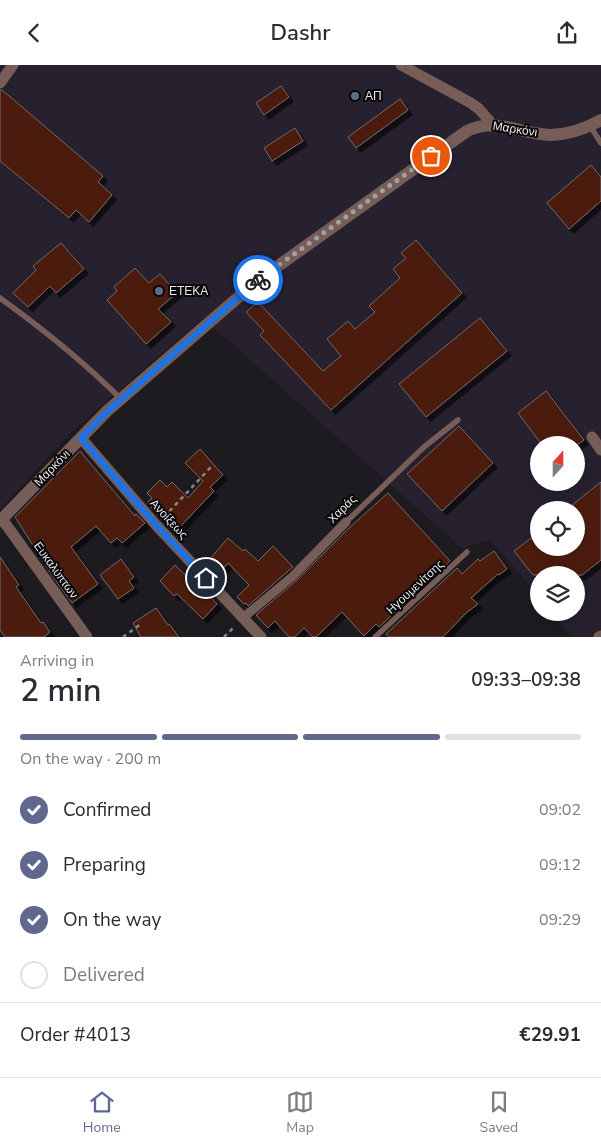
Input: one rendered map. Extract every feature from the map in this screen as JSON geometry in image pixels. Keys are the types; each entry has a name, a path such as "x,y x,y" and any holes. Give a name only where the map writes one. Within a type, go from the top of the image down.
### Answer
{"street":[{"path":"0,83 13,65"},
{"path":"401,65 471,103 480,109 492,125"},
{"name":"Μαρκόνι","path":"1,520 121,399 257,281 467,131 480,126 492,125 548,135 572,132 595,123"},
{"path":"592,437 601,450"},
{"name":"Ανοίξεως","path":"81,438 156,525 261,637"},
{"name":"Ευκαλύπτων","path":"1,520 87,637"},
{"name":"Χαράς","path":"244,617 293,576 346,522"}],"lane":[{"path":"595,123 601,143"},
{"path":"0,298 62,344 121,399"},
{"name":"Χαράς","path":"346,522 424,447 458,420"},
{"name":"Ηγουμενίτσης","path":"376,637 467,551"}],"path":[{"path":"156,525 211,467"},
{"path":"123,637 141,624"}],"shaded area":[{"path":"0,65 601,65 601,637 572,637 559,621 585,621 585,566 530,566 530,586 490,540 462,548 203,318 70,433 0,510"}],"building":[{"path":"281,86 289,97 264,115 256,103"},
{"path":"0,90 103,176 98,182 112,195 89,222 76,210 69,218 0,161"},
{"path":"400,99 408,110 356,148 348,137"},
{"path":"295,128 303,141 272,161 264,148"},
{"path":"591,165 601,177 601,201 569,229 547,203"},
{"path":"416,240 462,293 331,410 260,335 264,331 246,312 258,302 323,371 341,356 327,339 348,321 355,329 375,312 369,306 400,278 393,269 406,258 401,253"},
{"path":"61,243 84,269 56,293 50,286 28,307 13,293 36,270 33,266"},
{"path":"135,268 149,283 160,274 177,293 158,309 171,322 146,344 107,300 117,291 114,287"},
{"path":"480,318 507,351 426,417 399,384"},
{"path":"546,391 581,436 535,436 518,413"},
{"path":"459,426 493,463 442,511 407,474"},
{"path":"200,449 223,475 210,487 214,491 175,532 147,503 152,498 147,493 160,480 167,487 172,482 188,498 203,481 185,463"},
{"path":"80,451 135,516 136,514 145,523 122,543 117,538 111,543 96,526 71,547 98,584 72,603 15,517"},
{"path":"601,482 601,560 585,573 585,566 530,566 530,571 514,551 530,539 530,556 585,556 585,501 577,501"},
{"path":"388,493 450,561 379,627 376,624 364,636 342,612 316,637 313,637 304,628 295,637 289,637 275,621 268,628 256,615 297,580 349,528"},
{"path":"228,538 243,551 245,549 258,561 273,546 293,567 248,606 237,597 249,585 228,563 223,569 219,565 217,568 209,560"},
{"path":"494,551 507,569 498,574 471,598 478,604 466,613 443,637 389,637 386,634 457,568 462,574 478,559 480,561"},
{"path":"0,557 19,585 16,587 41,623 43,622 50,632 44,637 5,637 0,630"},
{"path":"121,559 134,577 129,581 134,588 118,599 100,575"},
{"path":"175,565 217,604 203,619 177,594 174,596 160,581"},
{"path":"156,608 179,637 141,637 133,623"}],"way so far":[{"path":"258,280 431,156"}],"place":[{"name":"ΑΠ","path":"355,96"},
{"name":"ΕΤΕΚΑ","path":"159,291"}],"route":[{"path":"206,578 156,525 81,438 108,411 258,280"}]}
